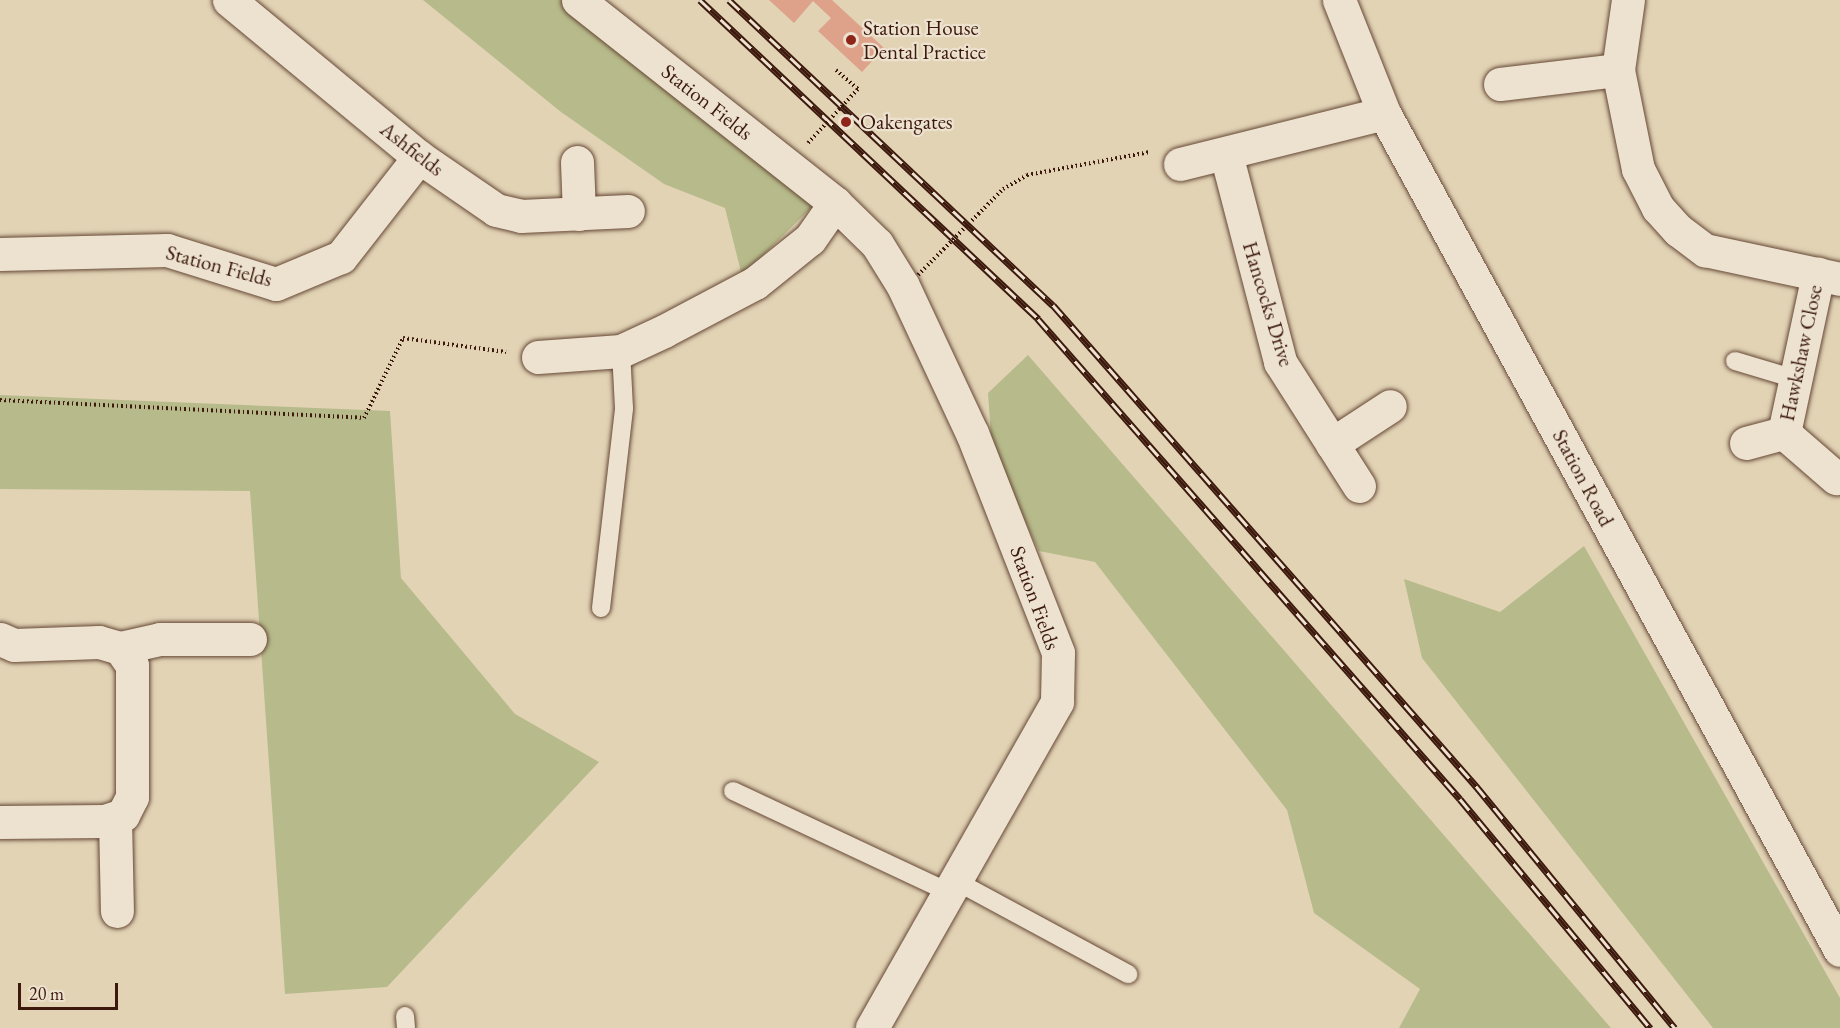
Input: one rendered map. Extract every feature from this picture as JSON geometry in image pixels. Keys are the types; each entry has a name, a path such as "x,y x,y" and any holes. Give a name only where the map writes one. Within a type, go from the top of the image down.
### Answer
{"street":[{"name":"Ashfields","path":"229,0 419,157 496,210 521,216 628,212"},
{"name":"Station Fields","path":"578,0 835,203 876,244 903,286 972,433 1058,654 1057,702 872,1028"},
{"name":"Station Road","path":"1338,0 1384,113 1840,950"},
{"path":"1628,0 1618,70 1638,169 1658,208 1678,230 1705,250 1829,277"},
{"path":"1500,84 1618,70"},
{"path":"1180,164 1384,113"},
{"name":"Hancocks Drive","path":"1226,154 1280,362 1359,486"},
{"name":"Station Fields","path":"0,254 167,250 276,284 341,257 419,157"},
{"path":"577,162 579,214"},
{"path":"538,357 621,351 755,283 810,239 835,203"},
{"name":"Hawkshaw Close","path":"1784,433 1795,379 1829,277"},
{"path":"1332,444 1390,406"},
{"name":"Hawkshaw Close","path":"1746,443 1784,433"},
{"name":"Hawkshaw Close","path":"1784,433 1836,478"},
{"path":"0,639 14,645 99,642 120,648 160,639 250,639"},
{"path":"117,911 115,818 132,797 132,665 120,648"},
{"path":"0,822 115,818"}],"lane":[{"path":"601,608 624,408 621,351"},
{"path":"1736,361 1795,379"},
{"path":"733,791 952,886 1128,974"}],"path":[{"path":"808,143 858,89 836,69"},
{"path":"918,275 1003,189 1027,175 1158,150 1180,164"},
{"path":"0,400 364,418 404,338 538,357"}],"green space":[{"path":"423,0 560,0 816,203 742,276 725,208 664,184 561,112"},
{"path":"1028,355 1611,1028 1399,1028 1420,989 1314,913 1287,810 1095,562 1039,551 992,450 988,393"},
{"path":"0,395 390,411 401,578 515,714 599,762 387,987 285,994 250,491 0,489"},
{"path":"1584,546 1840,998 1840,1028 1713,1028 1422,658 1404,579 1500,612"}],"building":[{"name":"Station House Dental Practice","path":"769,0 832,0 884,48 862,72 818,31 831,18 813,1 794,23"}],"railway":[{"path":"700,0 1038,319 1460,799 1650,1028"},
{"path":"729,0 1053,305 1476,786 1675,1028"}],"place":[{"name":"Station House Dental Practice","path":"851,40"},
{"name":"Oakengates","path":"846,122"}]}
